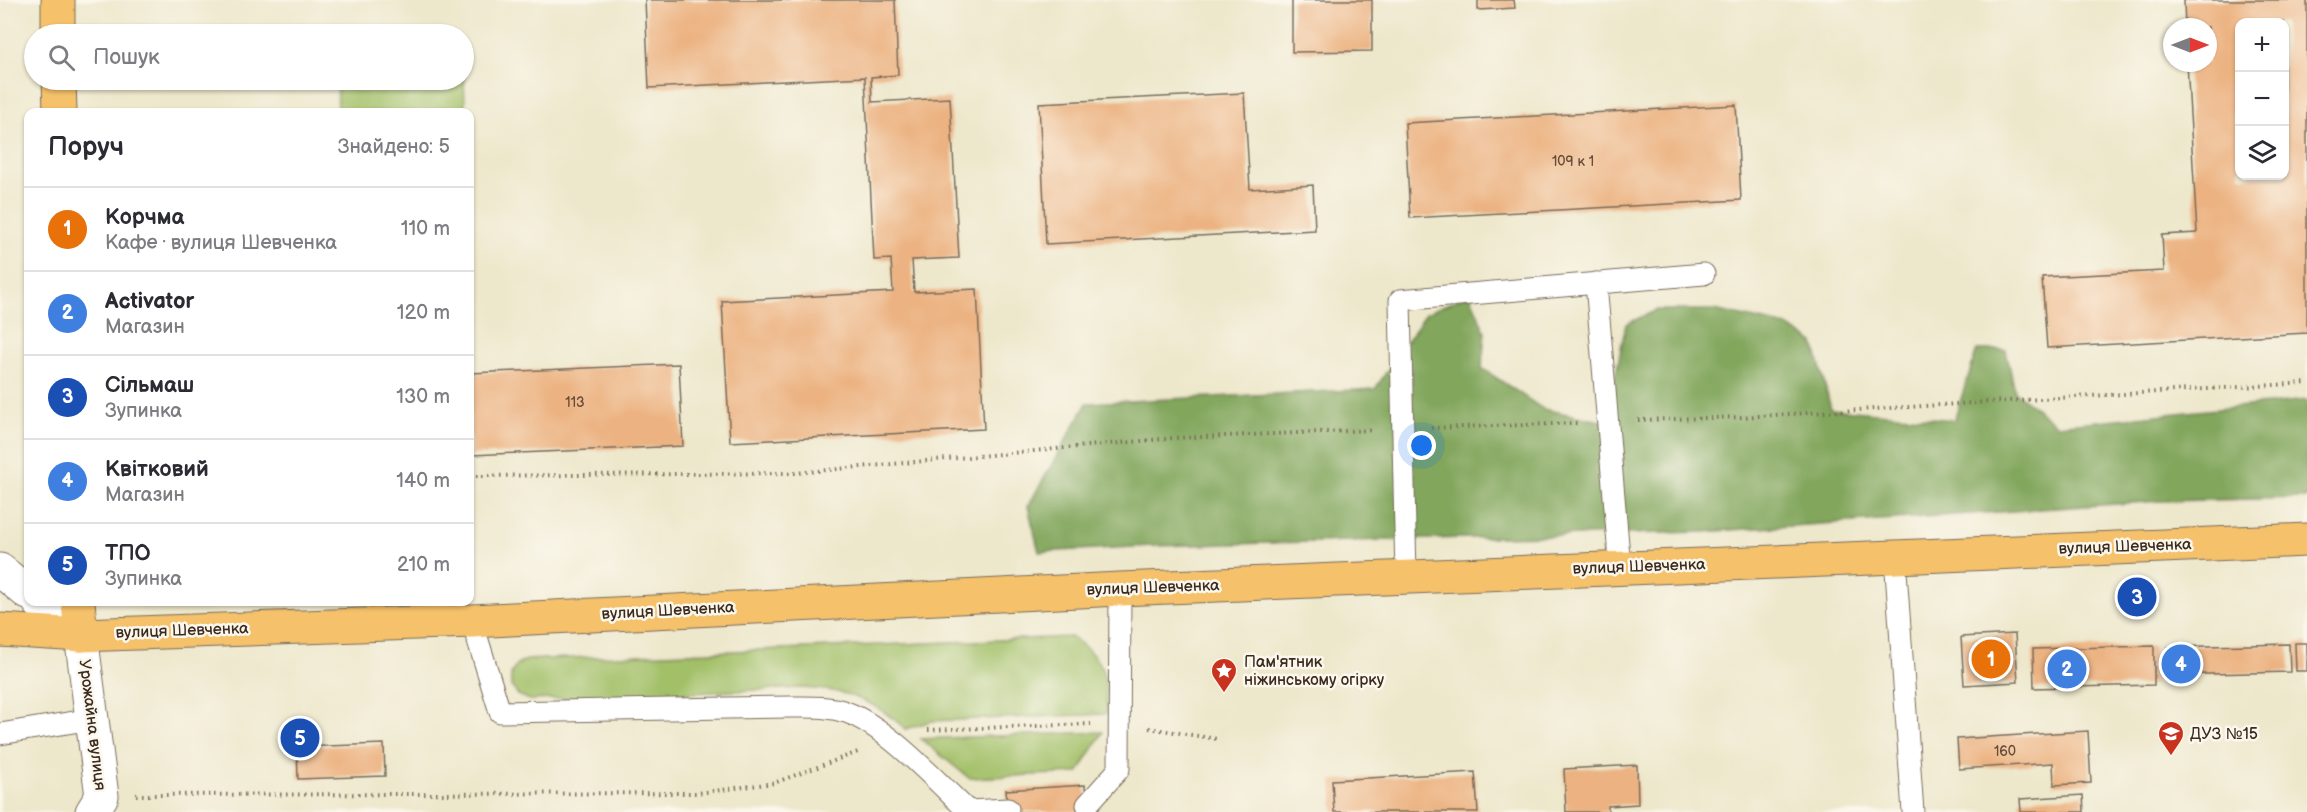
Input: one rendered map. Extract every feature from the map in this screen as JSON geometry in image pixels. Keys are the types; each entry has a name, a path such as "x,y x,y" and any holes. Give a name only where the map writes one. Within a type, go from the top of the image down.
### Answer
{"main road":[{"path":"58,0 58,24"},
{"path":"59,90 60,108"},
{"name":"вулиця Шевченка","path":"0,630 81,635 472,621 1120,589 2307,540"},
{"path":"78,606 81,635"}],"street":[{"path":"0,570 24,590"},
{"path":"44,606 81,635"},
{"name":"Урожайна вулиця","path":"81,635 92,719 97,804"}],"lane":[{"path":"1406,577 1400,300 1704,274"},
{"path":"1596,283 1620,568"},
{"path":"1895,557 1913,812"},
{"path":"1087,805 1119,769 1120,589"},
{"path":"472,621 500,712 791,706 829,708 848,713 890,740 968,811 1008,809"},
{"path":"0,734 92,719"}],"path":[{"path":"97,804 698,793 774,783 890,740 929,730 1119,723 1217,739"}],"green space":[{"path":"337,90 464,90 465,108 338,108"},
{"path":"1470,294 1485,332 1482,368 1543,409 1606,422 1626,324 1657,310 1714,310 1787,326 1814,343 1831,409 1954,420 1977,350 2006,350 2015,392 2057,425 2307,400 2307,498 2161,501 1701,532 1153,546 1039,552 1028,506 1087,403 1375,389 1426,313"},
{"path":"1072,637 1092,654 1102,670 1106,688 1106,714 931,721 906,729 882,710 858,698 817,689 530,700 518,695 511,686 511,675 516,665 527,660"},
{"path":"1103,732 1078,773 969,778 921,739"}],"building":[{"path":"645,0 895,0 898,75 871,77 872,102 950,98 959,258 912,260 914,292 977,289 984,429 730,442 722,301 893,292 891,259 874,260 865,77 649,88"},
{"path":"1292,0 1372,0 1372,51 1292,52"},
{"path":"1478,0 1514,0 1515,8 1478,10"},
{"path":"2184,0 2307,0 2307,333 2047,348 2042,277 2164,271 2162,235 2197,233 2188,72 2217,72 2217,18 2185,18"},
{"path":"1244,93 1250,189 1313,185 1315,230 1046,244 1039,103"},
{"path":"1736,105 1741,200 1410,218 1405,123"},
{"path":"679,364 683,446 474,455 474,373"},
{"path":"2015,634 2018,682 1964,685 1961,637"},
{"path":"2295,643 2307,643 2307,671 2296,671"},
{"path":"2289,644 2290,672 2169,675 2168,647"},
{"path":"2154,646 2154,685 2034,688 2033,649"},
{"path":"2088,731 2091,783 2054,785 2053,763 1959,769 1957,739"},
{"path":"384,744 385,776 298,779 297,747"},
{"path":"1637,765 1638,804 1608,806 1608,812 1566,812 1564,769"},
{"path":"1475,772 1478,812 1334,812 1332,780"},
{"path":"1085,785 1087,812 1008,812 1006,790"},
{"path":"2083,795 2084,812 2021,812 2020,799"}],"place":[{"name":"Сільмаш","path":"2137,597"},
{"name":"Корчма","path":"1991,659"},
{"name":"Квітковий","path":"2181,664"},
{"name":"Activator","path":"2067,669"},
{"name":"Пам'ятник ніжинському огірку","path":"1224,694"},
{"name":"ТПО","path":"300,738"},
{"name":"ДУЗ №15","path":"2171,757"}]}
